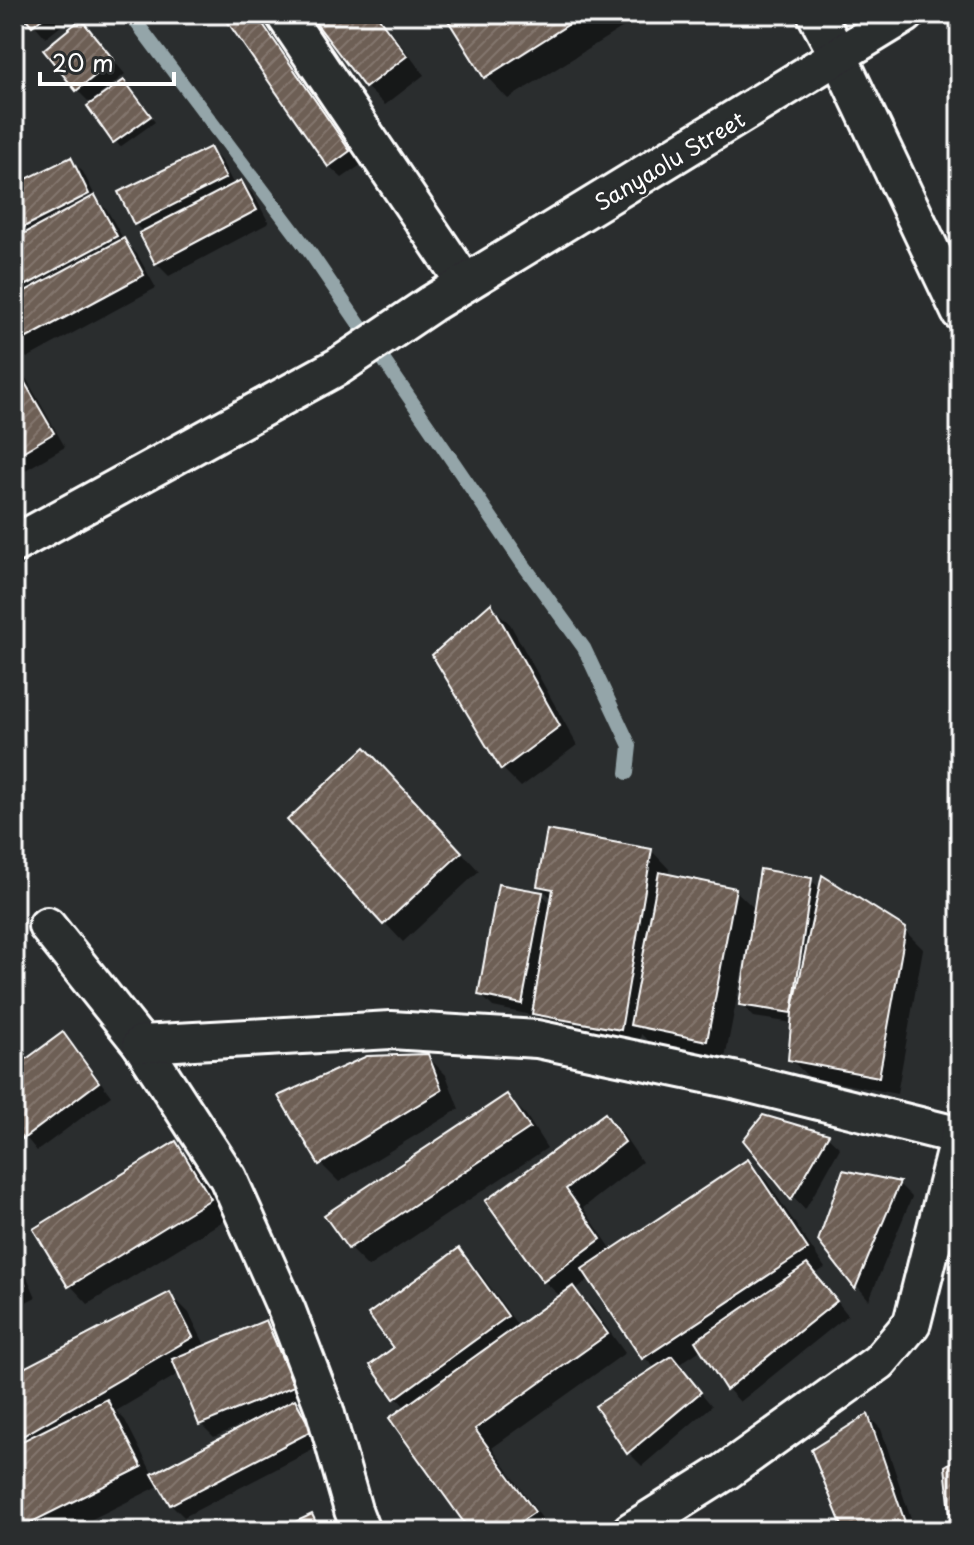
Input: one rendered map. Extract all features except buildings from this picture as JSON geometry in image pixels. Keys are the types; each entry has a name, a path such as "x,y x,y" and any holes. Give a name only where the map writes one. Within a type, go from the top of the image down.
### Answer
{"street":[{"path":"284,14 465,283"},
{"path":"816,14 960,312"},
{"name":"Sanyaolu Street","path":"14,544 339,366 431,304 906,14"},
{"path":"47,926 141,1044 228,1178 287,1311 325,1411 361,1531"},
{"path":"141,1044 391,1030 537,1039 738,1081 960,1136 912,1323 879,1362 725,1472 631,1531"}],"waterway":[{"path":"130,14 311,254 584,648 630,746 627,773"}]}
